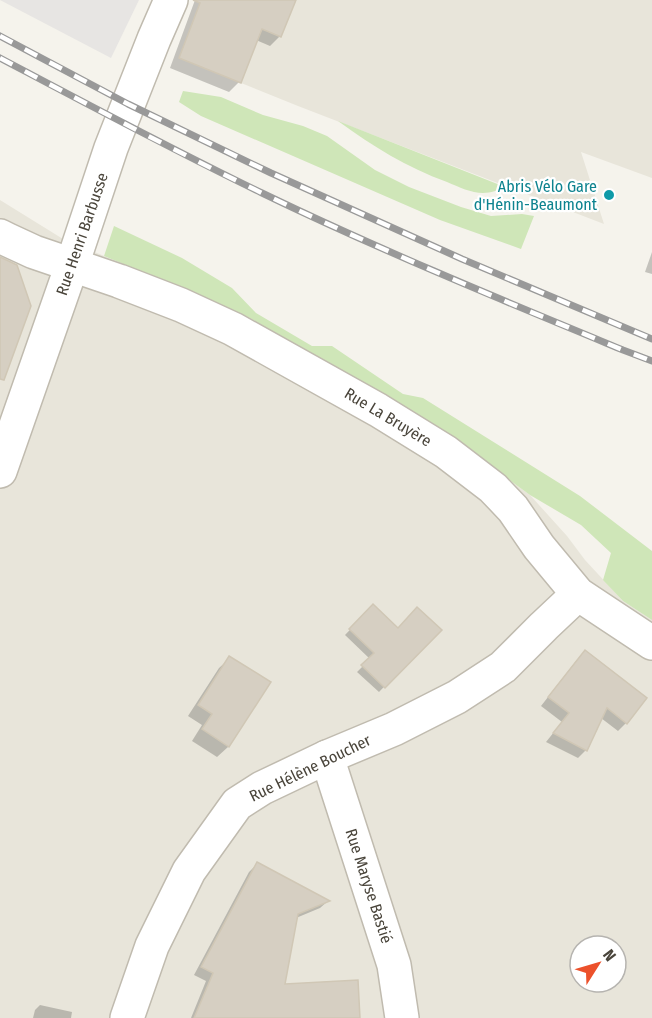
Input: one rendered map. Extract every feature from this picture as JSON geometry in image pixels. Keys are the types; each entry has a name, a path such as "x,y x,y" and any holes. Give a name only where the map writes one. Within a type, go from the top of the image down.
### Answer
{"street":[{"name":"Rue Henri Barbusse","path":"0,471 111,148 171,0"},
{"name":"Rue La Bruyère","path":"0,236 34,252 150,293 233,329 378,410 446,452 493,488 513,509 539,547 579,594 652,643"},
{"name":"Rue Hélène Boucher","path":"127,1018 152,946 184,880 237,804 262,788 394,729 457,697 503,667 579,594"},
{"name":"Rue Maryse Bastié","path":"327,757 394,965 402,1018"}],"shaded area":[{"path":"0,0 139,0 111,58"},
{"path":"201,0 652,0 652,178 581,152 604,224 298,106 179,58"},
{"path":"0,200 63,239 250,318 460,444 530,495 623,601 652,620 652,1018 0,1018"}],"green space":[{"path":"183,91 221,97 263,115 303,126 327,136 375,170 409,187 461,207 491,216 522,214 534,216 521,249 440,220 201,116 179,102"},
{"path":"338,121 505,187 483,193 460,188 404,163 377,148"},
{"path":"114,226 182,258 232,288 256,313 312,346 332,346 403,394 423,398 580,496 652,551 652,620 623,601 603,580 611,553 581,525 530,495 460,444 250,318 104,256"}],"building":[{"path":"193,0 296,0 281,37 262,29 241,83 179,58 200,3"},
{"path":"0,257 17,265 31,306 4,380 0,379"},
{"path":"373,604 398,628 417,607 442,630 385,688 361,665 374,653 349,629"},
{"path":"585,650 647,698 627,724 607,708 587,751 553,733 569,713 548,697"},
{"path":"229,656 271,682 229,747 202,729 212,714 198,705"},
{"path":"257,862 330,901 298,914 285,984 358,980 360,1018 194,1018 213,973 201,967"}],"railway":[{"path":"0,36 128,104 271,173 462,259 652,339"},
{"path":"0,58 130,127 351,235 652,361"}],"place":[{"name":"Abris Vélo Gare d'Hénin-Beaumont","path":"609,195"}]}
